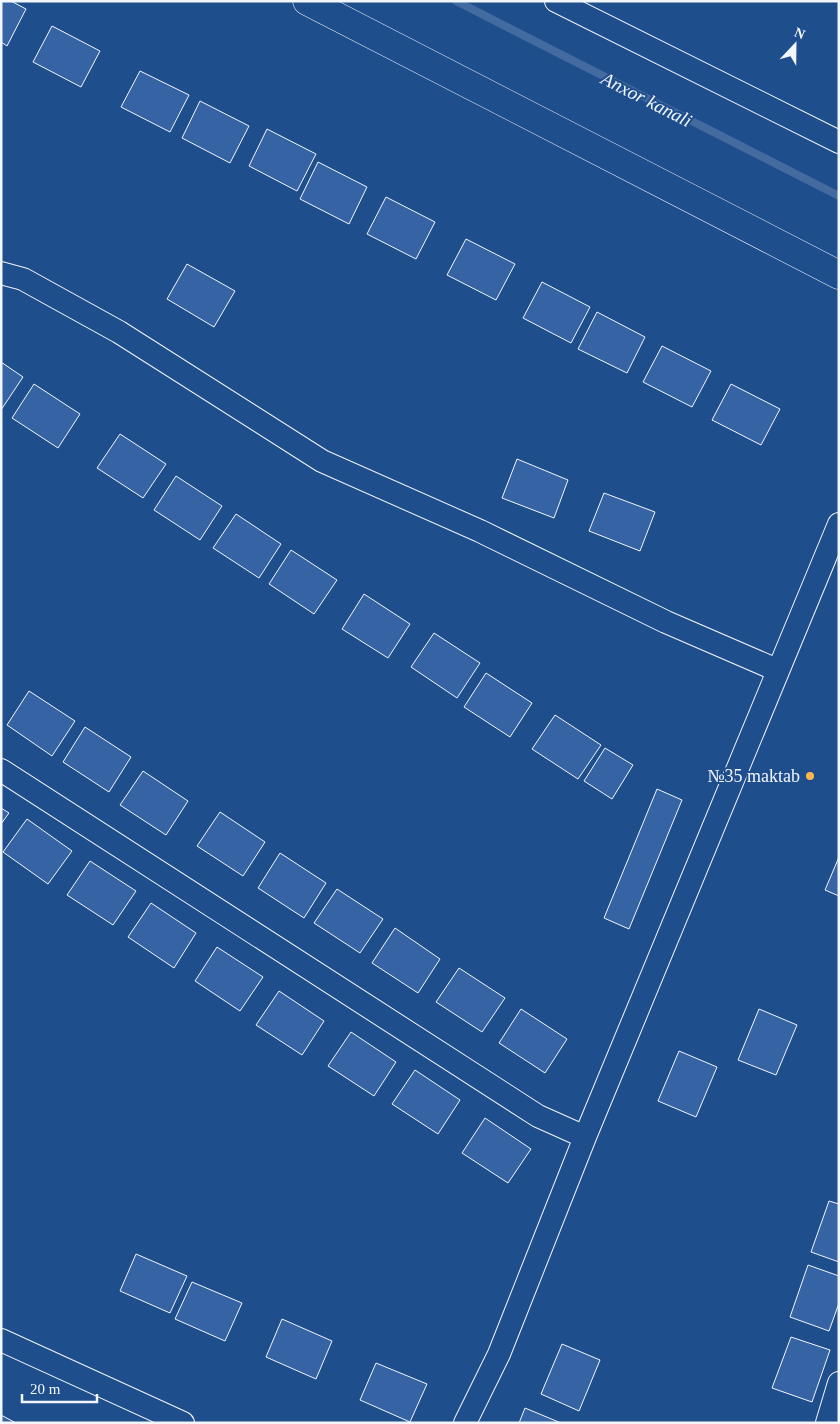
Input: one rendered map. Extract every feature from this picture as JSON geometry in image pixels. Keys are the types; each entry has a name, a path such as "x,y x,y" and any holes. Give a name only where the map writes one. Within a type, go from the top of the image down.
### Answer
{"street":[{"path":"307,1 839,275"},
{"path":"556,1 839,142"},
{"path":"1,273 23,279 119,332 322,461 480,531 666,622 777,670"},
{"path":"464,1423 499,1354 585,1137 839,524"},
{"path":"1,770 538,1116 585,1137"},
{"path":"1,1340 183,1423"},
{"path":"826,1423 839,1383"}],"building":[{"path":"1,1 11,1 26,9 7,46 1,42"},
{"path":"52,26 100,51 81,87 33,62"},
{"path":"140,71 189,95 170,132 121,107"},
{"path":"200,101 249,126 230,163 182,138"},
{"path":"267,129 316,154 297,191 249,166"},
{"path":"318,162 367,187 349,224 300,199"},
{"path":"386,197 435,222 416,259 367,234"},
{"path":"466,239 515,264 496,300 447,275"},
{"path":"187,264 235,291 214,327 167,299"},
{"path":"542,282 590,307 571,343 523,318"},
{"path":"597,312 645,337 627,373 578,349"},
{"path":"662,346 711,371 692,407 643,382"},
{"path":"1,362 23,377 1,410"},
{"path":"34,384 80,414 58,448 12,418"},
{"path":"731,384 780,409 761,445 712,420"},
{"path":"120,434 166,464 143,498 97,468"},
{"path":"517,459 568,480 554,518 502,498"},
{"path":"176,476 222,506 200,540 154,510"},
{"path":"604,493 655,512 640,551 589,531"},
{"path":"236,514 281,544 259,578 213,548"},
{"path":"291,550 337,580 314,614 269,584"},
{"path":"364,594 410,624 388,658 342,629"},
{"path":"434,633 480,663 457,698 411,667"},
{"path":"486,673 532,703 510,737 464,707"},
{"path":"29,691 75,721 52,756 7,725"},
{"path":"555,715 601,745 578,779 532,749"},
{"path":"85,727 131,757 109,792 63,762"},
{"path":"605,748 633,765 612,799 584,781"},
{"path":"143,771 188,801 166,835 120,805"},
{"path":"657,789 682,800 629,929 604,918"},
{"path":"1,808 9,813 1,824"},
{"path":"220,812 265,842 243,876 197,846"},
{"path":"27,819 72,851 48,884 3,852"},
{"path":"280,853 326,883 304,918 258,888"},
{"path":"839,857 839,896 825,890"},
{"path":"90,861 136,891 113,925 67,895"},
{"path":"337,889 383,919 360,953 314,923"},
{"path":"151,903 196,933 174,968 128,937"},
{"path":"395,928 440,959 418,993 372,963"},
{"path":"217,947 263,977 240,1011 195,981"},
{"path":"459,968 505,998 482,1032 436,1002"},
{"path":"279,991 324,1021 302,1055 256,1025"},
{"path":"521,1009 567,1039 545,1073 499,1043"},
{"path":"759,1009 797,1025 776,1075 738,1060"},
{"path":"351,1032 396,1062 374,1096 328,1066"},
{"path":"679,1051 717,1067 696,1117 658,1101"},
{"path":"415,1070 460,1100 438,1134 392,1104"},
{"path":"485,1118 531,1149 508,1183 462,1153"},
{"path":"829,1201 839,1204 839,1262 811,1252"},
{"path":"136,1254 187,1276 170,1313 120,1291"},
{"path":"808,1265 839,1276 839,1303 829,1331 790,1317"},
{"path":"192,1282 242,1303 225,1341 175,1319"},
{"path":"282,1319 332,1341 316,1379 266,1357"},
{"path":"791,1337 830,1350 812,1402 772,1388"},
{"path":"562,1344 600,1360 579,1411 541,1394"},
{"path":"376,1363 427,1384 410,1422 360,1400"},
{"path":"525,1408 561,1423 519,1423"},
{"path":"1,1415 16,1423 1,1423"}],"waterway":[{"name":"Anxor kanali","path":"456,1 839,196"}],"place":[{"name":"№35 maktab","path":"810,776"}]}
